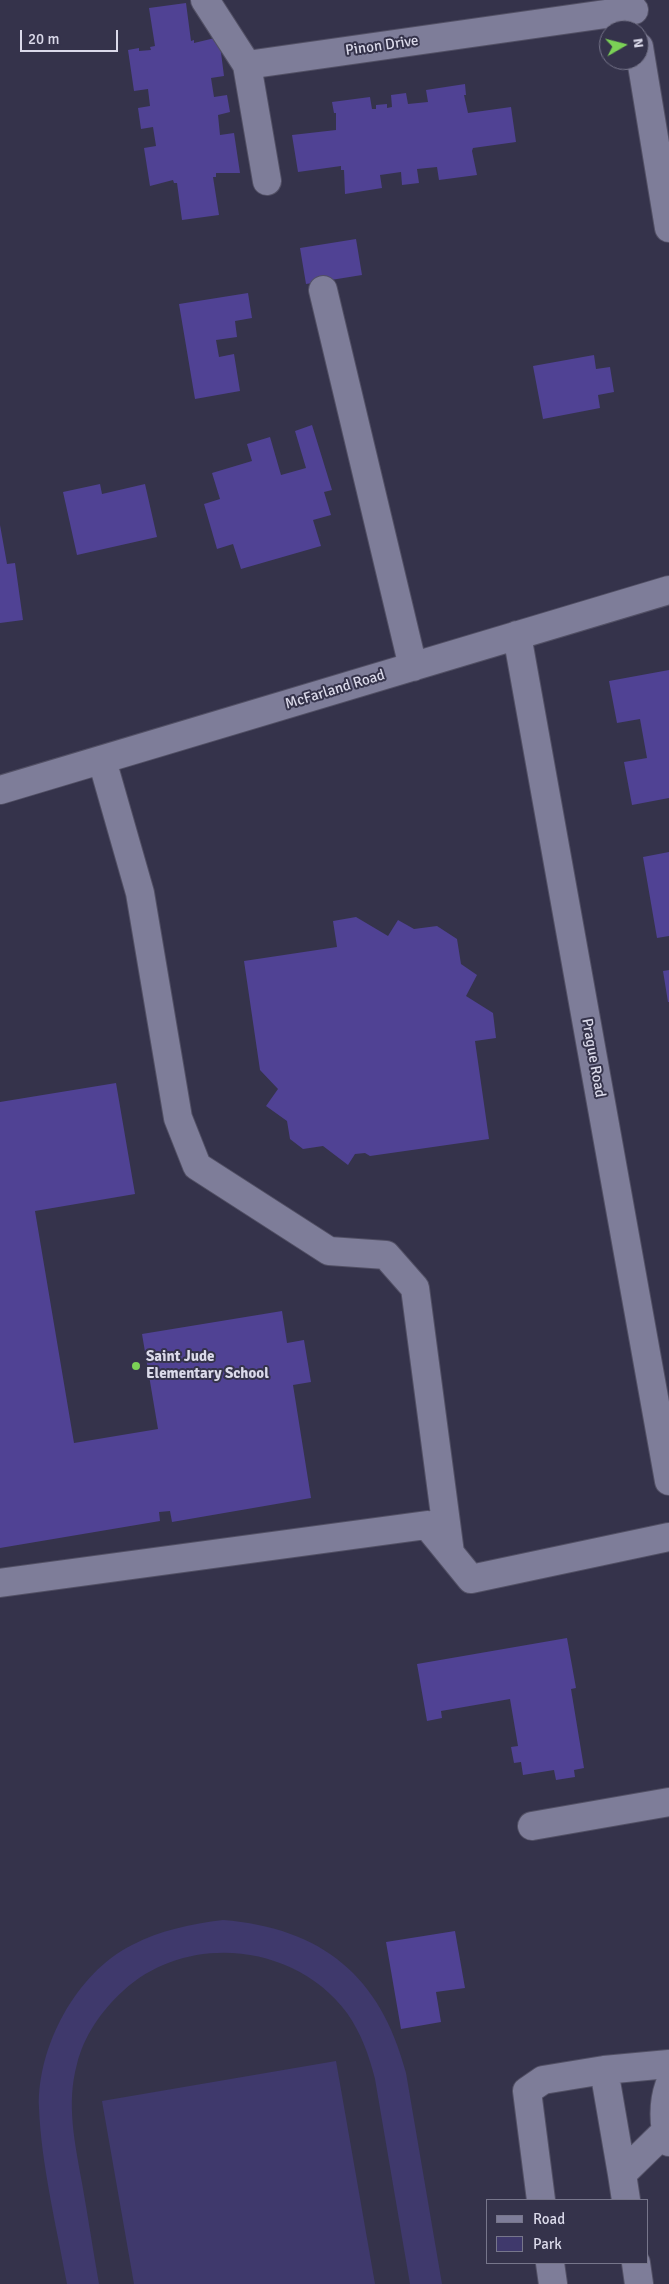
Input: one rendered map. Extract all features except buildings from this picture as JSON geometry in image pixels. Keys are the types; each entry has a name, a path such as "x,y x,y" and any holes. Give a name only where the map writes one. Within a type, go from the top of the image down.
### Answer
{"street":[{"path":"206,0 247,65 267,181"},
{"name":"Pinon Drive","path":"247,65 634,13"},
{"path":"643,70 669,228"},
{"path":"323,290 413,667"},
{"name":"McFarland Road","path":"0,790 669,590"},
{"name":"Prague Road","path":"517,635 669,1481"},
{"path":"102,760 140,893 178,1118 197,1166 329,1251 386,1255 415,1288 450,1553"},
{"path":"0,1583 427,1525 471,1579 669,1537"},
{"path":"532,1826 669,1802"},
{"path":"541,2199 527,2091 543,2080 604,2070 669,2064"},
{"path":"604,2070 624,2187"},
{"path":"624,2187 667,2137 666,2096 669,2086"},
{"path":"550,2264 553,2284"},
{"path":"636,2264 639,2284"}],"green space":[{"path":"223,1920 258,1925 290,1934 318,1946 342,1963 363,1984 381,2009 395,2039 406,2073 442,2284 410,2284 375,2079 364,2045 347,2013 325,1990 299,1972 270,1960 240,1954 208,1954 178,1960 149,1972 123,1991 108,2007 94,2024 84,2044 74,2079 72,2109 77,2153 99,2284 67,2284 54,2219 40,2129 40,2085 53,2037 77,1993 112,1958 132,1945 165,1932"},
{"path":"336,2061 375,2284 134,2284 102,2101"}],"place":[{"name":"Saint Jude Elementary School","path":"136,1366"}]}
